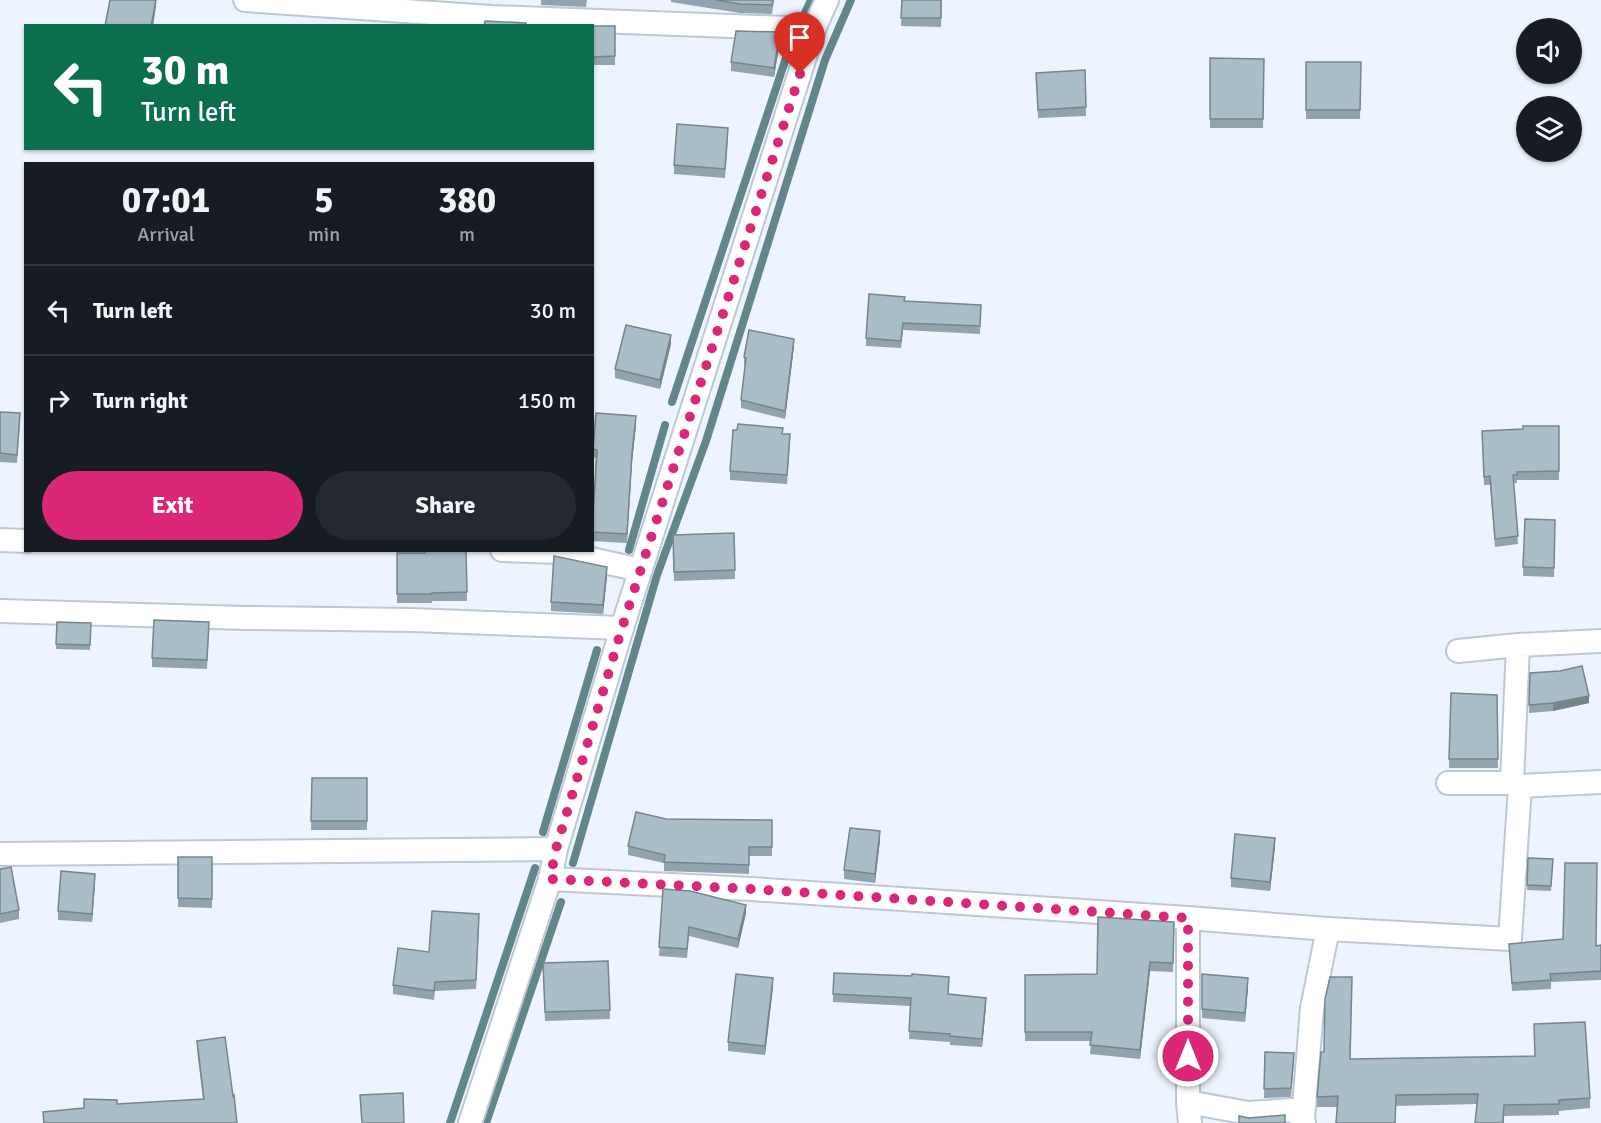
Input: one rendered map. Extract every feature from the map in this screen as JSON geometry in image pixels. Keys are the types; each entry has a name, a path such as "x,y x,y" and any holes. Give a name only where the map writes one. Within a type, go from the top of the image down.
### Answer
{"street":[{"path":"246,0 491,17 814,29"},
{"path":"470,1123 550,879 556,849 640,570 814,29 827,0"},
{"path":"0,540 24,541"},
{"path":"560,552 640,570"},
{"path":"0,611 412,620 622,628"},
{"path":"1458,651 1601,641"},
{"path":"550,879 751,889 1328,929 1510,939 1516,785 1518,645"},
{"path":"1448,783 1516,785 1601,782"},
{"path":"0,854 556,849"},
{"path":"1188,918 1189,1112 1248,1113 1293,1110 1303,1121"},
{"path":"1303,1121 1312,1008 1328,929"}],"building":[{"path":"110,0 156,0 151,24 105,24"},
{"path":"716,0 773,0 772,5 740,4"},
{"path":"902,0 941,0 941,18 901,18"},
{"path":"485,21 526,23 526,24 484,24"},
{"path":"594,26 615,26 615,56 594,57"},
{"path":"736,31 780,32 774,68 731,62"},
{"path":"1210,58 1264,59 1263,119 1210,119"},
{"path":"1306,62 1361,62 1360,110 1306,110"},
{"path":"1085,70 1086,107 1038,110 1036,73"},
{"path":"677,124 728,128 725,169 674,165"},
{"path":"869,294 905,297 904,301 981,305 980,326 903,323 901,341 866,338"},
{"path":"626,325 671,335 660,380 615,369"},
{"path":"749,330 794,339 785,411 741,400 746,358 744,357"},
{"path":"0,412 20,413 17,455 0,453"},
{"path":"596,413 636,416 627,534 594,532 597,450 594,449"},
{"path":"738,424 783,428 782,434 790,434 787,475 730,471 733,430 737,430"},
{"path":"1523,426 1559,426 1559,471 1517,472 1517,475 1513,475 1518,536 1495,539 1490,476 1484,477 1482,431 1523,429"},
{"path":"1525,519 1555,520 1554,568 1523,567"},
{"path":"734,533 735,570 674,572 673,535"},
{"path":"466,552 467,592 397,594 397,553"},
{"path":"554,556 607,567 603,605 551,602"},
{"path":"154,620 209,622 207,660 152,658"},
{"path":"57,622 91,623 90,645 56,644"},
{"path":"1582,666 1589,696 1529,705 1530,673 1560,671"},
{"path":"1451,693 1497,695 1498,759 1449,759"},
{"path":"312,778 367,778 367,821 311,821"},
{"path":"636,812 666,819 772,820 772,847 749,847 749,865 664,862 665,855 628,846"},
{"path":"850,828 880,831 875,874 844,870"},
{"path":"1235,834 1275,838 1270,882 1231,878"},
{"path":"178,857 212,857 212,899 178,898"},
{"path":"1528,858 1553,859 1551,886 1527,885"},
{"path":"1565,863 1597,863 1596,946 1601,945 1601,971 1550,974 1551,980 1512,983 1509,944 1563,939"},
{"path":"11,867 19,910 0,914 0,869"},
{"path":"61,871 95,874 92,914 58,911"},
{"path":"663,889 690,891 746,905 738,939 689,927 687,949 659,947"},
{"path":"432,911 479,914 476,980 435,982 434,991 393,985 398,948 429,952"},
{"path":"1098,917 1174,922 1173,963 1150,962 1140,1050 1090,1045 1092,1032 1025,1032 1025,975 1097,974"},
{"path":"608,961 610,1010 545,1012 543,963"},
{"path":"834,973 949,977 948,994 986,998 982,1039 909,1031 911,998 833,994"},
{"path":"736,974 773,978 765,1046 728,1042"},
{"path":"1202,974 1248,978 1245,1013 1202,1009"},
{"path":"1330,977 1352,977 1350,1059 1535,1056 1534,1024 1585,1022 1590,1098 1559,1100 1559,1104 1504,1105 1503,1123 1475,1123 1478,1094 1396,1095 1395,1123 1336,1123 1338,1096 1317,1097 1321,1052 1324,1052 1325,999"},
{"path":"225,1037 237,1123 44,1123 43,1112 84,1108 84,1099 117,1100 117,1104 204,1099 197,1041"},
{"path":"1265,1052 1294,1053 1291,1088 1264,1089"},
{"path":"403,1093 404,1123 362,1123 360,1095"},
{"path":"1285,1115 1285,1123 1239,1123 1239,1116 1249,1118"}],"waterway":[{"path":"805,13 811,0"},
{"path":"573,863 657,575 706,441 825,60 851,0"},
{"path":"672,402 789,49"},
{"path":"629,550 665,425"},
{"path":"543,832 597,650"},
{"path":"450,1123 535,868"},
{"path":"486,1123 561,902"}],"route":[{"path":"800,74 622,628 556,849 550,879 751,889 1188,918 1188,1056"}]}
